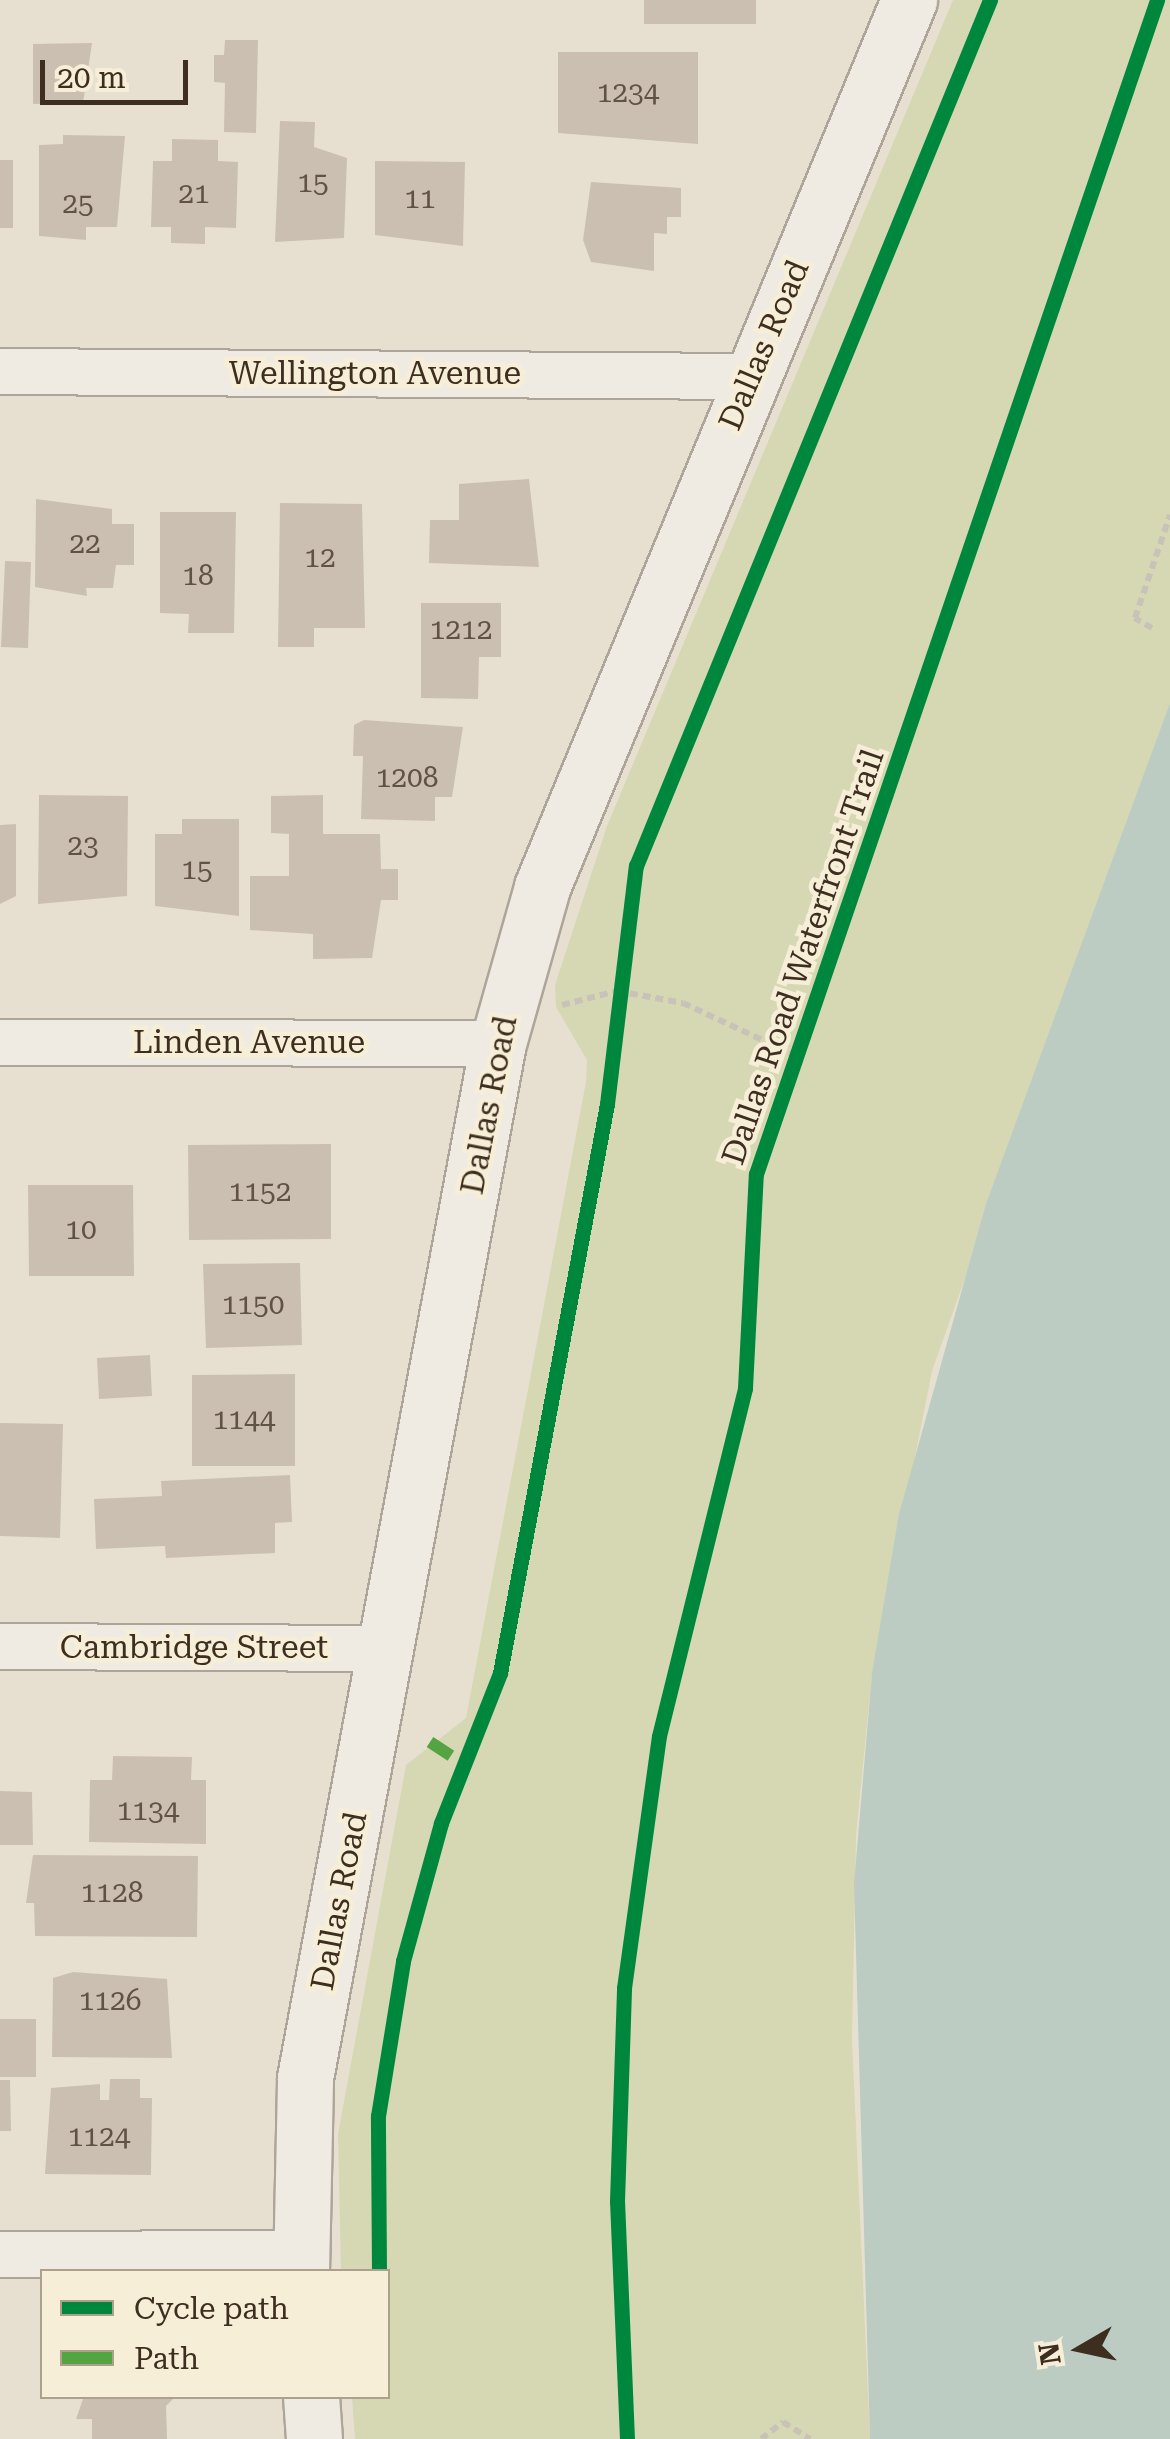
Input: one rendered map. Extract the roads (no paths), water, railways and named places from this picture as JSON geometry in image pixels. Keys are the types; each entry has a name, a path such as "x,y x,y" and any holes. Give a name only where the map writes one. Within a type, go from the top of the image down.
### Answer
{"main road":[{"name":"Dallas Road","path":"300,2262 306,2078 498,1043 542,887 750,376 909,0"},
{"path":"310,2399 314,2439"}],"street":[{"name":"Wellington Avenue","path":"0,371 750,376"},
{"name":"Linden Avenue","path":"0,1042 498,1043"},
{"name":"Cambridge Street","path":"0,1646 388,1648"},
{"path":"0,2254 300,2262"}]}
